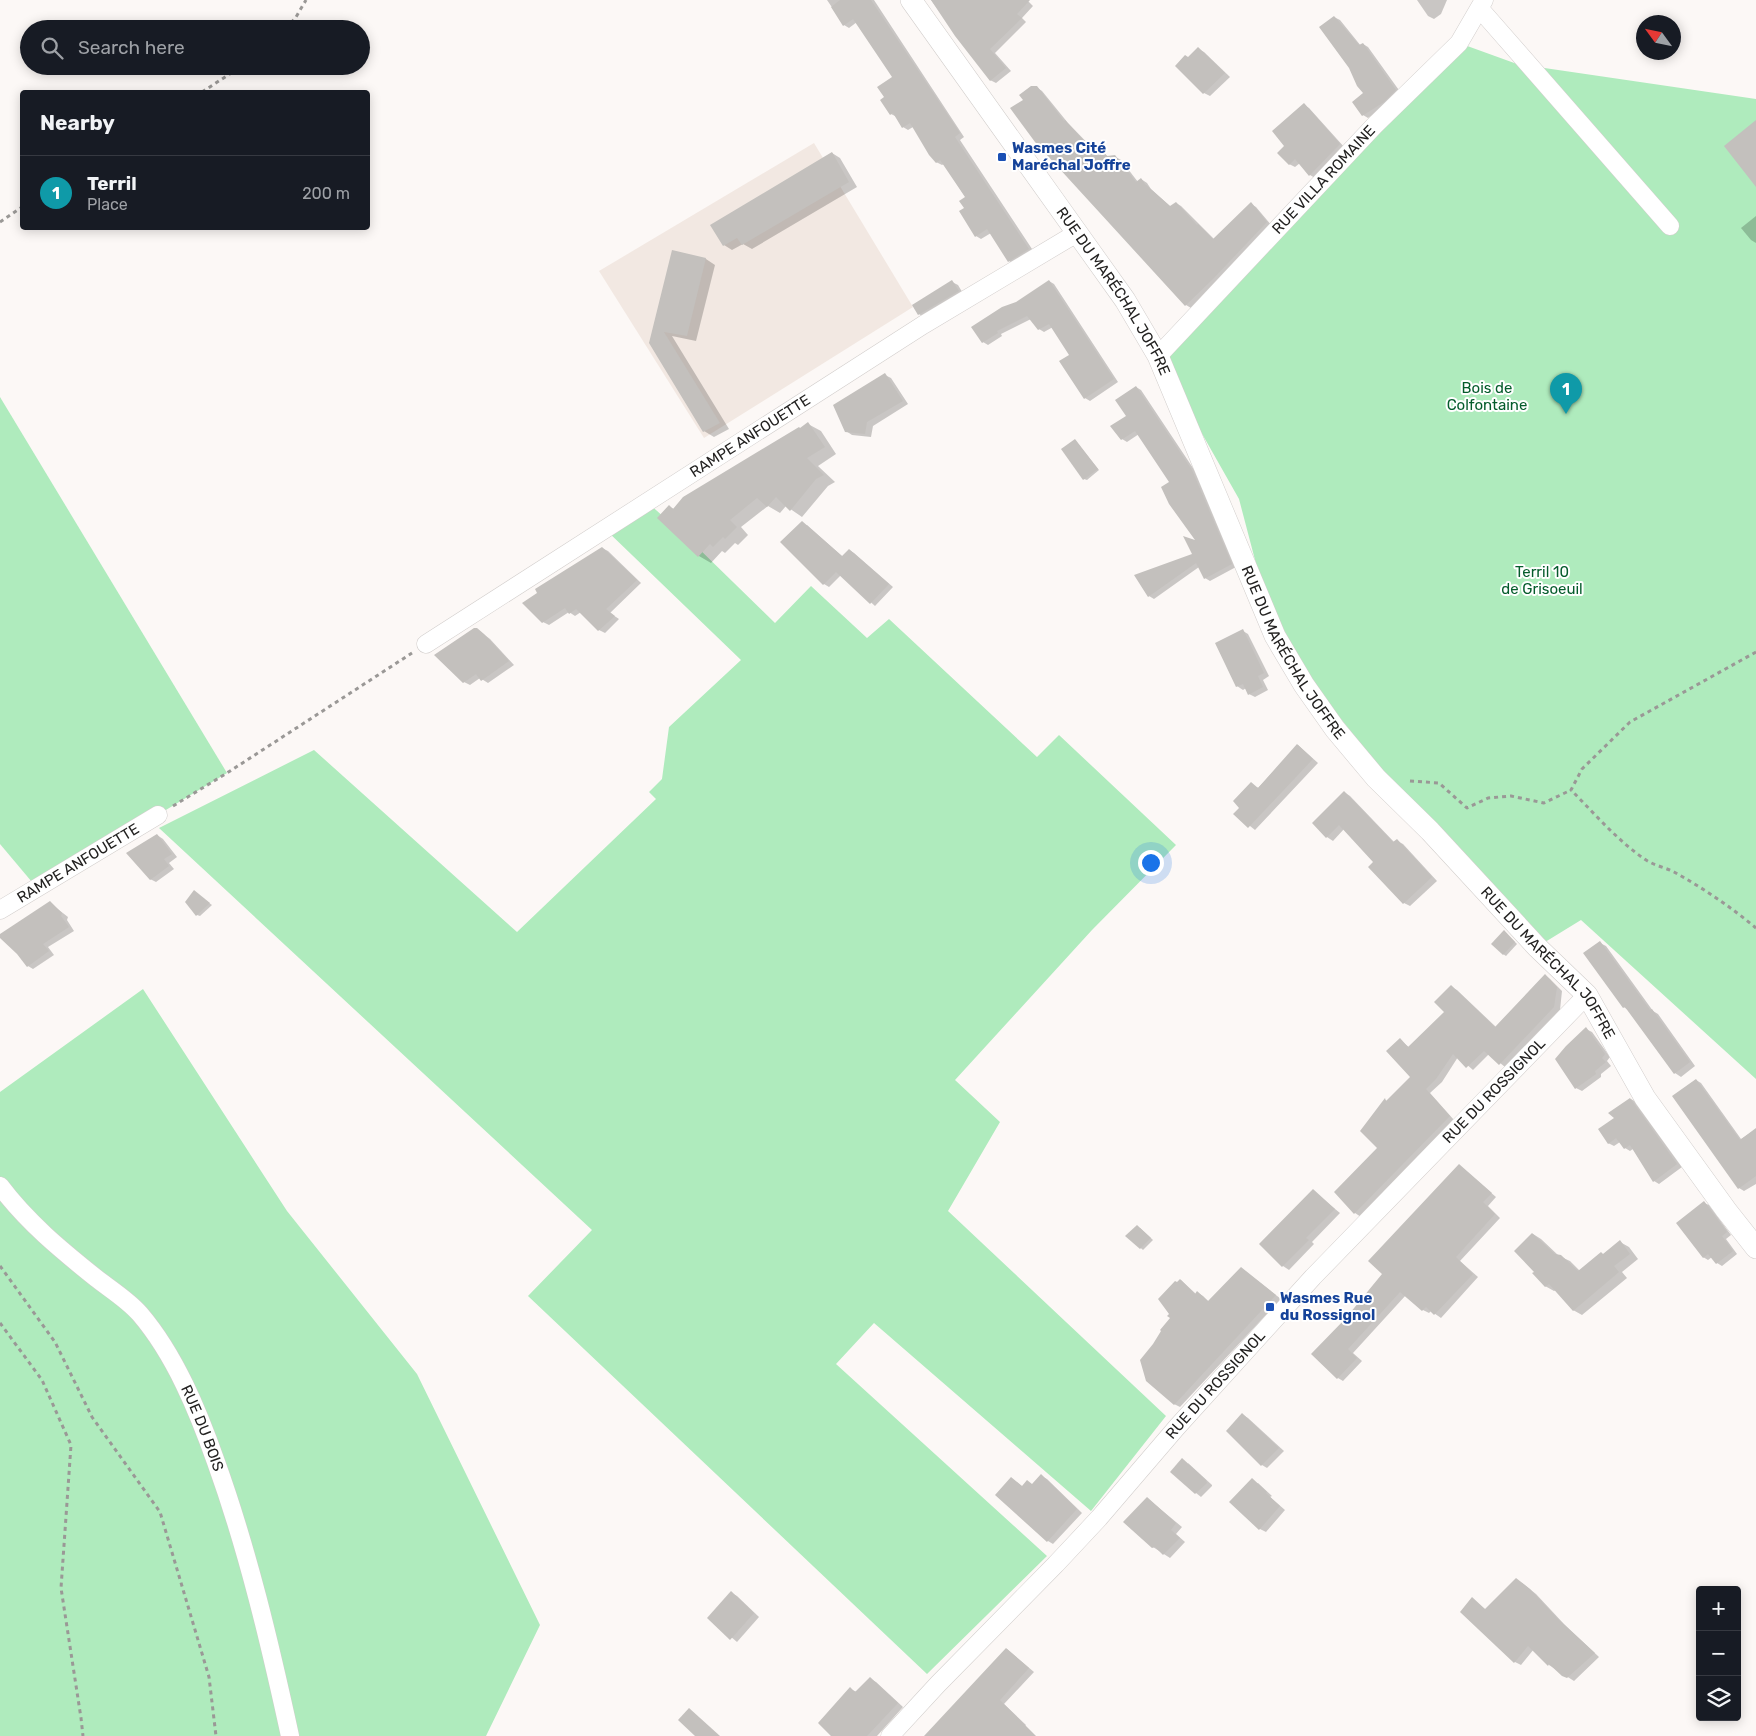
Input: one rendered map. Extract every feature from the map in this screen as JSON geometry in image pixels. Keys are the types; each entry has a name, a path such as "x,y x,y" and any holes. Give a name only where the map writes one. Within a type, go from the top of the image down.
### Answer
{"street":[{"name":"RUE DU MARÉCHAL JOFFRE","path":"911,0 1125,300 1158,356 1275,636 1304,685 1335,729 1376,778 1430,831 1537,947 1587,995 1646,1098 1726,1210 1756,1248"},
{"path":"1482,4 1670,226"},
{"name":"RUE VILLA ROMAINE","path":"1158,356 1374,126 1459,43 1482,4"},
{"name":"RAMPE ANFOUETTE","path":"426,644 915,330 1077,233"},
{"name":"RAMPE ANFOUETTE","path":"0,910 158,815"},
{"name":"RUE DU ROSSIGNOL","path":"890,1736 1093,1525 1177,1427 1312,1277 1587,995"},
{"name":"RUE DU BOIS","path":"0,1186 41,1232 139,1313 165,1350 183,1381 201,1420 230,1502 270,1646 290,1736"}],"path":[{"path":"294,20 306,0"},
{"path":"205,90 228,75"},
{"path":"0,222 20,208"},
{"path":"158,815 227,773 426,644"},
{"path":"1376,778 1439,783 1467,808 1488,798 1511,796 1544,803 1571,790 1582,769 1630,722 1756,652"},
{"path":"1571,790 1644,860 1673,872 1698,886 1756,928"},
{"path":"0,1266 55,1342 92,1417 160,1512 209,1677 216,1736"},
{"path":"0,1323 42,1380 71,1445 61,1588 82,1718 82,1736"}],"shaded area":[{"path":"814,143 913,307 704,438 599,271"}],"green space":[{"name":"Bois de Colfontaine","path":"1459,43 1517,64 1756,99 1756,1079 1581,920 1537,947 1430,831 1275,636 1239,499 1158,356"},
{"path":"0,397 227,773 37,888 0,844"},
{"path":"647,502 693,543 775,623 811,586 867,638 889,619 1037,757 1059,735 1176,845 1092,930 955,1080 1000,1122 948,1211 1166,1416 1091,1511 874,1323 836,1364 1047,1556 927,1674 528,1296 592,1230 159,828 314,750 517,932 656,799 649,792 662,779 669,727 741,660 605,529"},
{"path":"143,989 287,1211 417,1374 540,1625 486,1736 0,1736 0,1092"}],"building":[{"path":"840,0 871,0 960,133 955,137 1029,249 1008,262 987,229 975,237 959,211 964,208 959,201 965,197 940,160 936,163 929,155 910,123 902,128 893,113 890,115 880,100 884,97 877,87 892,77 853,19 843,26 831,7"},
{"path":"931,0 1030,0 1017,14 1022,18 990,49 1006,68 990,81 955,36"},
{"path":"1334,16 1359,45 1363,43 1396,90 1384,102 1362,116 1352,102 1363,93 1357,86 1349,68 1319,27"},
{"path":"1198,47 1225,73 1203,94 1175,66 1185,55 1188,57"},
{"path":"1031,86 1037,86 1064,121 1098,156 1103,151 1107,156 1115,155 1136,182 1141,178 1145,184 1170,206 1176,202 1213,239 1251,202 1267,222 1185,306 1035,142 1010,108 1023,100 1019,95"},
{"path":"1304,103 1340,144 1309,176 1295,159 1289,165 1277,153 1284,146 1272,131"},
{"path":"1756,120 1756,187 1724,146"},
{"path":"832,152 849,182 742,245 737,238 723,246 710,225"},
{"path":"672,250 706,258 687,336 664,332 720,423 703,432 649,343"},
{"path":"952,280 959,291 918,315 912,305"},
{"path":"1049,280 1114,379 1084,399 1059,361 1069,355 1049,324 1038,330 1027,316 997,331 998,333 982,343 971,327 1002,307 1016,302"},
{"path":"885,373 903,401 867,422 865,434 845,432 833,405"},
{"path":"1136,386 1192,470 1232,564 1204,579 1196,563 1148,597 1134,575 1192,554 1183,536 1195,540 1169,504 1161,487 1169,482 1135,431 1121,440 1110,426 1126,416 1115,400"},
{"path":"808,422 825,447 807,458 824,475 816,479 790,511 776,497 767,507 757,498 730,520 737,527 725,539 723,537 713,547 710,544 698,557 657,518 669,505 673,509 683,497"},
{"path":"1075,439 1098,469 1083,480 1061,449"},
{"path":"802,521 842,556 849,549 889,584 870,604 836,572 823,585 780,542"},
{"path":"602,547 637,580 606,609 615,616 598,631 576,609 569,614 565,608 542,623 522,603 537,593 535,589"},
{"path":"474,628 477,628 484,634 509,661 481,681 476,674 463,683 434,655"},
{"path":"1243,629 1264,673 1258,676 1263,687 1248,695 1243,684 1236,687 1215,643"},
{"path":"1297,744 1313,759 1248,828 1233,814 1239,808 1233,801 1251,782 1258,788"},
{"path":"1344,791 1393,842 1397,839 1432,877 1403,904 1368,867 1373,862 1339,825 1326,838 1312,823"},
{"path":"157,834 172,854 164,859 169,866 150,880 126,853"},
{"path":"194,890 210,903 196,916 185,902"},
{"path":"50,901 62,913 61,916 69,927 43,944 49,951 27,967 17,954 0,938 0,934"},
{"path":"1504,930 1515,942 1503,955 1491,944"},
{"path":"1600,941 1690,1062 1674,1074 1583,953"},
{"path":"1545,974 1557,987 1554,1007 1499,1065 1484,1051 1466,1068 1453,1054 1436,1079 1426,1089 1450,1116 1354,1214 1334,1192 1377,1148 1360,1131 1385,1098 1386,1101 1410,1077 1386,1051 1400,1038 1408,1047 1444,1012 1434,1002 1451,985 1495,1027"},
{"path":"1586,1027 1605,1054 1602,1058 1606,1062 1595,1071 1596,1074 1575,1089 1555,1059"},
{"path":"1696,1079 1740,1140 1756,1128 1756,1176 1738,1189 1672,1096"},
{"path":"1630,1098 1677,1164 1653,1182 1630,1145 1624,1149 1616,1138 1608,1144 1598,1129 1614,1118 1608,1113"},
{"path":"1459,1164 1492,1193 1483,1202 1495,1214 1456,1257 1473,1274 1434,1315 1426,1307 1422,1311 1400,1292 1348,1349 1357,1358 1337,1379 1311,1354 1345,1319 1382,1274 1368,1261"},
{"path":"1313,1189 1335,1209 1306,1238 1309,1240 1282,1267 1259,1244"},
{"path":"1704,1201 1727,1232 1722,1236 1733,1251 1716,1264 1708,1254 1703,1258 1676,1223"},
{"path":"1137,1225 1151,1238 1140,1249 1125,1236"},
{"path":"1532,1233 1555,1254 1561,1255 1578,1271 1601,1252 1603,1254 1620,1240 1630,1254 1614,1266 1619,1272 1573,1311 1549,1284 1545,1287 1514,1251"},
{"path":"1241,1267 1276,1295 1174,1405 1146,1381 1140,1360 1170,1318 1158,1299 1175,1281 1177,1282 1180,1279 1195,1294 1197,1291 1208,1301"},
{"path":"1242,1413 1279,1448 1261,1466 1226,1431"},
{"path":"1182,1458 1206,1480 1207,1483 1195,1494 1170,1472"},
{"path":"1041,1474 1077,1509 1047,1542 995,1495 1011,1477 1022,1486 1027,1480 1032,1484"},
{"path":"1252,1478 1280,1506 1259,1530 1229,1502"},
{"path":"1147,1497 1176,1523 1171,1530 1180,1538 1163,1555 1155,1547 1152,1548 1123,1522"},
{"path":"1516,1578 1530,1589 1558,1619 1595,1653 1567,1678 1549,1664 1548,1666 1528,1646 1514,1663 1460,1612 1472,1597 1485,1609"},
{"path":"731,1591 754,1613 730,1640 707,1618"},
{"path":"1006,1648 1029,1668 1000,1700 1036,1736 924,1736"},
{"path":"870,1677 898,1703 867,1736 831,1736 818,1723 850,1687 855,1692"},
{"path":"689,1708 720,1736 695,1736 678,1720"}],"place":[{"name":"Wasmes Cité Maréchal Joffre","path":"1002,157"},
{"name":"Terril","path":"1566,414"},
{"name":"Wasmes Rue du Rossignol","path":"1270,1307"}],"park label":[{"name":"Terril 10 de Grisoeuil","path":"1542,580"}]}
